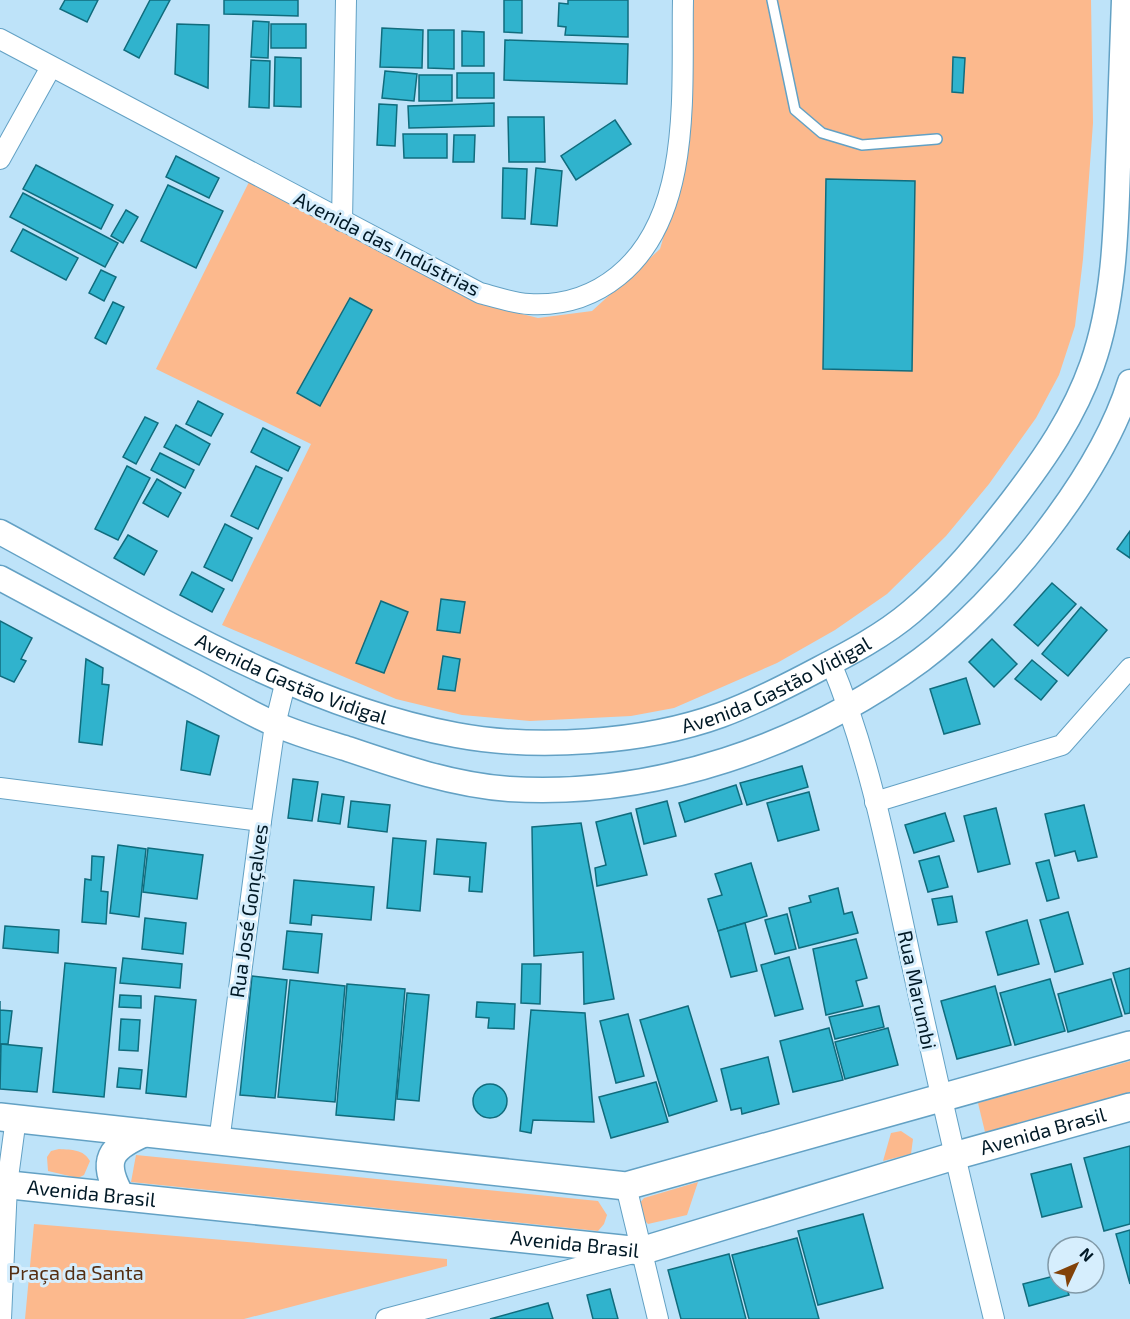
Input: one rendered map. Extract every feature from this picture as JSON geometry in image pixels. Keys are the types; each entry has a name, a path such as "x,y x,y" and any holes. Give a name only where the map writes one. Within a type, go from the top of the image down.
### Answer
{"main road":[{"path":"8,1118 626,1186 1130,1045"},
{"name":"Avenida Brasil","path":"4,1185 120,1195 641,1251 954,1156 1130,1107"},
{"path":"120,1195 110,1172 113,1153 121,1144 144,1133"}],"street":[{"path":"342,220 346,0"},
{"name":"Avenida das Indústrias","path":"0,39 480,293 528,304 570,302 607,284 640,256 650,240 672,180 681,121 683,0"},
{"name":"Avenida Gastão Vidigal","path":"0,532 185,632 286,680 351,706 429,728 484,739 528,742 597,739 686,726 722,715 831,663 908,615 957,570 1048,453 1067,424 1092,365 1112,268 1124,0"},
{"path":"0,159 51,67"},
{"name":"Avenida Gastão Vidigal","path":"0,578 275,725 412,770 506,789 549,790 674,774 752,753 849,706 897,677 942,644 1009,578 1074,494 1104,440 1130,382"},
{"name":"Rua Marumbi","path":"831,663 849,706 875,802 954,1156 994,1319"},
{"path":"875,802 1062,744 1130,668"},
{"name":"Rua José Gonçalves","path":"219,1142 261,821 275,725 286,680"},
{"path":"0,788 261,821"},
{"path":"1,1319 8,1118"},
{"path":"626,1186 658,1319"},
{"path":"386,1319 641,1251"}],"lane":[{"path":"772,0 772,10 795,110 822,133 862,145 937,139"}],"green space":[{"path":"692,0 1091,0 1093,123 1083,259 1075,326 1059,375 1036,418 989,484 946,536 887,594 835,630 777,663 674,708 631,716 530,721 462,715 396,699 222,625 311,444 156,369 250,180 474,302 538,318 592,311 660,249 689,150"},
{"path":"1130,1061 1130,1092 985,1132 978,1103"},
{"path":"901,1131 913,1139 911,1154 883,1161 891,1133"},
{"path":"59,1149 77,1151 87,1157 90,1161 84,1175 78,1178 48,1171 47,1157 51,1151"},
{"path":"136,1155 598,1201 607,1215 598,1231 131,1182"},
{"path":"698,1182 687,1215 648,1224 643,1219 639,1204 644,1198"},
{"name":"Praça da Santa","path":"34,1224 447,1259 447,1266 244,1319 25,1319"}],"building":[{"path":"65,0 98,0 87,22 60,9"},
{"path":"150,0 170,0 139,58 124,50"},
{"path":"224,0 298,0 298,16 224,14"},
{"path":"504,0 522,0 522,33 504,32"},
{"path":"568,0 628,0 628,37 565,35 566,27 558,26 559,3 568,4"},
{"path":"253,21 269,22 268,58 251,57"},
{"path":"177,24 209,25 208,88 175,74"},
{"path":"271,24 306,24 306,48 271,48"},
{"path":"382,28 423,30 422,68 380,67"},
{"path":"428,30 454,30 454,69 428,68"},
{"path":"462,31 484,32 484,66 462,66"},
{"path":"505,40 628,44 627,84 504,80"},
{"path":"275,57 301,58 301,107 274,106"},
{"path":"953,57 965,58 963,93 952,92"},
{"path":"251,60 270,61 269,108 249,107"},
{"path":"385,71 417,74 414,101 382,98"},
{"path":"457,73 494,73 494,98 457,98"},
{"path":"419,75 452,75 452,101 419,101"},
{"path":"494,103 494,126 409,128 408,106"},
{"path":"379,104 397,105 395,146 377,145"},
{"path":"508,117 544,117 545,162 509,162"},
{"path":"615,120 631,144 576,180 561,156"},
{"path":"403,134 447,134 447,158 404,158"},
{"path":"454,135 475,135 474,162 453,162"},
{"path":"176,156 219,178 209,198 166,177"},
{"path":"36,165 113,205 101,229 23,189"},
{"path":"503,168 527,169 525,219 502,218"},
{"path":"536,168 562,171 557,226 531,224"},
{"path":"826,179 915,181 912,371 823,369"},
{"path":"168,185 223,211 196,268 141,241"},
{"path":"23,193 118,243 105,267 10,217"},
{"path":"126,210 138,217 123,243 111,236"},
{"path":"23,229 78,258 66,280 11,251"},
{"path":"101,270 116,277 104,301 89,293"},
{"path":"350,298 372,310 320,406 297,393"},
{"path":"113,302 124,307 106,344 95,338"},
{"path":"198,401 223,414 211,436 186,424"},
{"path":"145,417 158,423 136,464 123,457"},
{"path":"176,425 210,444 199,465 164,447"},
{"path":"263,428 300,447 288,471 251,452"},
{"path":"160,453 194,470 185,488 151,470"},
{"path":"127,466 150,478 118,540 95,529"},
{"path":"256,466 282,478 258,529 231,516"},
{"path":"157,479 181,493 168,517 143,503"},
{"path":"225,524 252,538 232,581 204,567"},
{"path":"1130,531 1130,558 1117,549"},
{"path":"128,535 157,551 144,575 114,558"},
{"path":"192,572 224,589 212,612 180,595"},
{"path":"1052,583 1076,604 1038,646 1014,625"},
{"path":"441,599 465,602 460,633 437,630"},
{"path":"381,601 408,612 384,673 356,663"},
{"path":"1081,607 1107,630 1068,676 1042,654"},
{"path":"0,621 32,638 21,659 26,661 14,682 0,676"},
{"path":"992,639 1017,664 994,687 969,662"},
{"path":"443,656 460,659 455,691 438,689"},
{"path":"86,659 103,668 102,684 109,685 102,745 79,742"},
{"path":"1032,660 1057,681 1041,700 1015,679"},
{"path":"966,678 980,724 944,734 930,689"},
{"path":"187,721 219,736 210,775 181,770"},
{"path":"802,766 808,787 747,805 740,783"},
{"path":"293,779 318,782 312,821 288,818"},
{"path":"736,785 742,804 685,822 679,803"},
{"path":"809,792 819,830 778,841 767,803"},
{"path":"322,794 344,797 340,824 318,821"},
{"path":"351,801 390,805 387,832 348,827"},
{"path":"667,801 676,836 644,844 636,809"},
{"path":"1084,805 1097,857 1078,861 1075,851 1055,856 1045,814"},
{"path":"996,808 1010,864 978,872 964,816"},
{"path":"631,813 647,875 597,886 595,868 606,865 596,822"},
{"path":"945,813 954,841 914,853 905,825"},
{"path":"581,823 614,999 584,1004 583,952 534,956 532,827"},
{"path":"393,838 426,841 420,911 387,908"},
{"path":"437,839 486,843 482,892 469,891 470,877 434,874"},
{"path":"118,845 146,849 139,917 110,913"},
{"path":"148,848 203,855 197,899 143,892"},
{"path":"92,856 104,857 101,891 108,892 106,924 82,922 85,879 91,880"},
{"path":"939,856 948,887 928,892 919,861"},
{"path":"1049,860 1059,898 1047,901 1036,863"},
{"path":"751,863 767,916 718,931 708,899 722,895 715,874"},
{"path":"294,880 374,887 371,920 312,915 311,925 290,923"},
{"path":"838,888 844,914 852,912 858,933 799,948 789,908 811,902 809,896"},
{"path":"952,896 957,922 938,925 932,899"},
{"path":"1068,912 1083,964 1055,972 1040,920"},
{"path":"787,914 796,949 775,954 765,920"},
{"path":"145,918 186,923 183,954 142,949"},
{"path":"1027,920 1039,964 998,975 986,932"},
{"path":"745,923 757,971 731,977 718,931"},
{"path":"5,926 59,930 58,953 3,948"},
{"path":"287,931 322,934 318,973 283,969"},
{"path":"856,939 867,978 856,981 863,1006 826,1015 813,949"},
{"path":"789,957 803,1009 775,1016 761,965"},
{"path":"123,958 182,964 180,988 120,983"},
{"path":"65,963 116,968 104,1097 53,1092"},
{"path":"522,964 541,964 540,1004 521,1003"},
{"path":"1130,968 1130,1013 1125,1014 1113,973"},
{"path":"252,976 287,980 275,1098 240,1095"},
{"path":"1050,979 1065,1031 1015,1045 1000,993"},
{"path":"1111,979 1122,1016 1068,1032 1058,994"},
{"path":"290,980 345,986 335,1102 278,1097"},
{"path":"347,984 405,989 394,1120 336,1115"},
{"path":"995,986 1011,1045 957,1059 941,1001"},
{"path":"407,993 429,995 419,1101 397,1099"},
{"path":"120,995 141,996 141,1008 119,1007"},
{"path":"155,996 196,1000 186,1097 146,1093"},
{"path":"477,1002 515,1004 514,1029 488,1028 489,1018 476,1017"},
{"path":"688,1006 717,1101 669,1116 640,1020"},
{"path":"879,1006 884,1027 835,1039 829,1017"},
{"path":"0,1010 12,1011 8,1044 1,1044 0,1053"},
{"path":"531,1010 585,1013 594,1122 533,1120 531,1133 520,1131"},
{"path":"628,1014 644,1076 616,1083 600,1021"},
{"path":"121,1019 140,1020 138,1051 119,1050"},
{"path":"829,1028 843,1080 793,1092 780,1041"},
{"path":"888,1028 898,1065 845,1079 835,1042"},
{"path":"1,1044 42,1048 37,1092 0,1089"},
{"path":"768,1057 779,1104 742,1114 741,1108 731,1110 721,1069"},
{"path":"119,1068 142,1070 140,1089 117,1087"},
{"path":"656,1082 668,1122 611,1138 599,1097"},
{"path":"490,1084 502,1089 507,1101 502,1113 490,1118 478,1113 473,1101 478,1089"},
{"path":"1130,1146 1130,1224 1104,1231 1084,1158"},
{"path":"1071,1164 1082,1207 1042,1217 1031,1174"},
{"path":"863,1214 883,1288 818,1305 798,1231"},
{"path":"1130,1230 1130,1284 1116,1234"},
{"path":"797,1238 819,1319 749,1319 732,1255"},
{"path":"729,1254 746,1319 681,1319 668,1270"},
{"path":"1046,1278 1046,1295 1069,1295 1029,1306 1023,1284"},
{"path":"610,1289 618,1319 593,1319 587,1295"},
{"path":"548,1303 553,1319 490,1319"}]}
